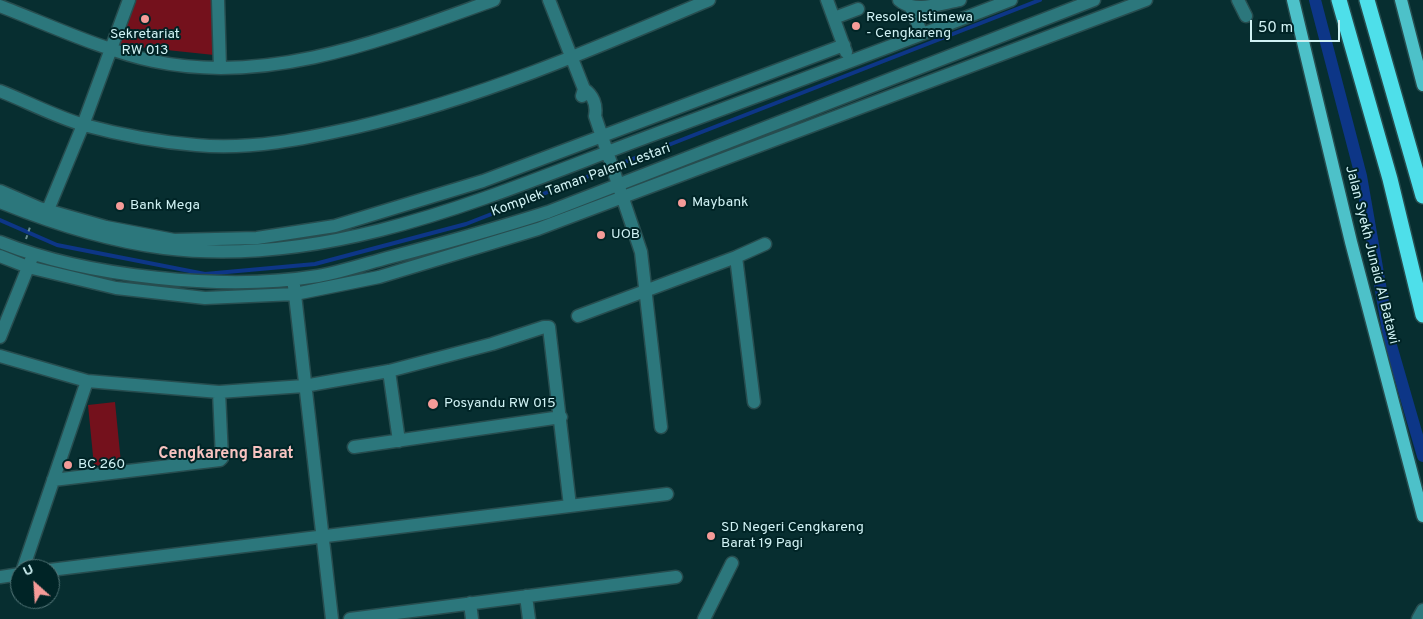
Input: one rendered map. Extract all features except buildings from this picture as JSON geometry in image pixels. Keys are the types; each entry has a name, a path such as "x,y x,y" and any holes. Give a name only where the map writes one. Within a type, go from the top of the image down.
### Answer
{"highway":[{"path":"1339,0 1390,179 1423,315"},
{"path":"1367,0 1423,196"}],"main road":[{"name":"Jalan Syekh Junaid Al Batawi","path":"1293,0 1351,242 1423,516"},
{"path":"1401,0 1423,85"}],"street":[{"path":"41,218 83,125 129,0"},
{"path":"218,0 220,68"},
{"path":"454,0 460,12"},
{"path":"0,6 152,61 185,66 220,68 266,67 310,59 391,35 494,0"},
{"path":"549,0 584,88 582,97 588,110 595,116 602,135 641,252 661,427"},
{"path":"0,91 83,125 150,140 198,145 259,146 323,135 400,117 489,89 572,58 709,0"},
{"path":"827,0 850,62"},
{"path":"904,3 926,6 960,0"},
{"path":"974,15 991,0"},
{"name":"Komplek Taman Palem Lestari","path":"0,202 41,218 119,240 163,248 255,250 338,240 459,207 609,155 1011,0"},
{"name":"Komplek Taman Palem Lestari","path":"0,242 34,254 115,271 200,282 293,280 321,276 473,236 548,212 617,179 1094,0"},
{"path":"0,256 28,267 116,288 205,298 295,294 379,277 458,255 538,229 1146,0"},
{"path":"1238,0 1246,16"},
{"path":"1286,0 1296,14"},
{"path":"904,3 922,34"},
{"path":"834,18 858,9"},
{"path":"0,191 41,218 106,226 174,240 257,238 336,226 483,181 844,45"},
{"path":"336,226 338,240"},
{"path":"578,316 736,257 765,244"},
{"path":"0,337 34,254"},
{"path":"736,257 754,402"},
{"path":"293,280 332,619"},
{"path":"0,356 87,381 218,392 304,386 389,371 549,327 570,506"},
{"path":"389,371 398,441"},
{"path":"26,559 87,381"},
{"path":"53,480 220,460 222,458 218,392"},
{"path":"354,447 561,417"},
{"path":"60,569 667,494"},
{"path":"704,619 732,563"},
{"path":"350,619 676,577"},
{"path":"526,596 529,619"},
{"path":"470,603 472,619"},
{"path":"1418,619 1423,610"}],"path":[{"path":"24,244 41,218"}],"shaded area":[{"path":"135,0 212,0 214,55 119,45"},
{"path":"115,402 121,463 94,466 88,405"}],"waterway":[{"path":"0,220 57,245 205,274 315,264 466,224 1040,0"},
{"path":"1315,0 1361,176 1390,342 1423,456"}],"place":[{"name":"Sekretariat RW 013","path":"145,19"},
{"name":"Resoles Istimewa - Cengkareng","path":"856,26"},
{"name":"Maybank","path":"682,203"},
{"name":"Bank Mega","path":"120,206"},
{"name":"UOB","path":"601,235"},
{"name":"Posyandu RW 015","path":"433,404"},
{"name":"BC 260","path":"68,465"},
{"name":"SD Negeri Cengkareng Barat 19 Pagi","path":"711,536"}],"district":[{"name":"Cengkareng Barat","path":"226,455"}]}
